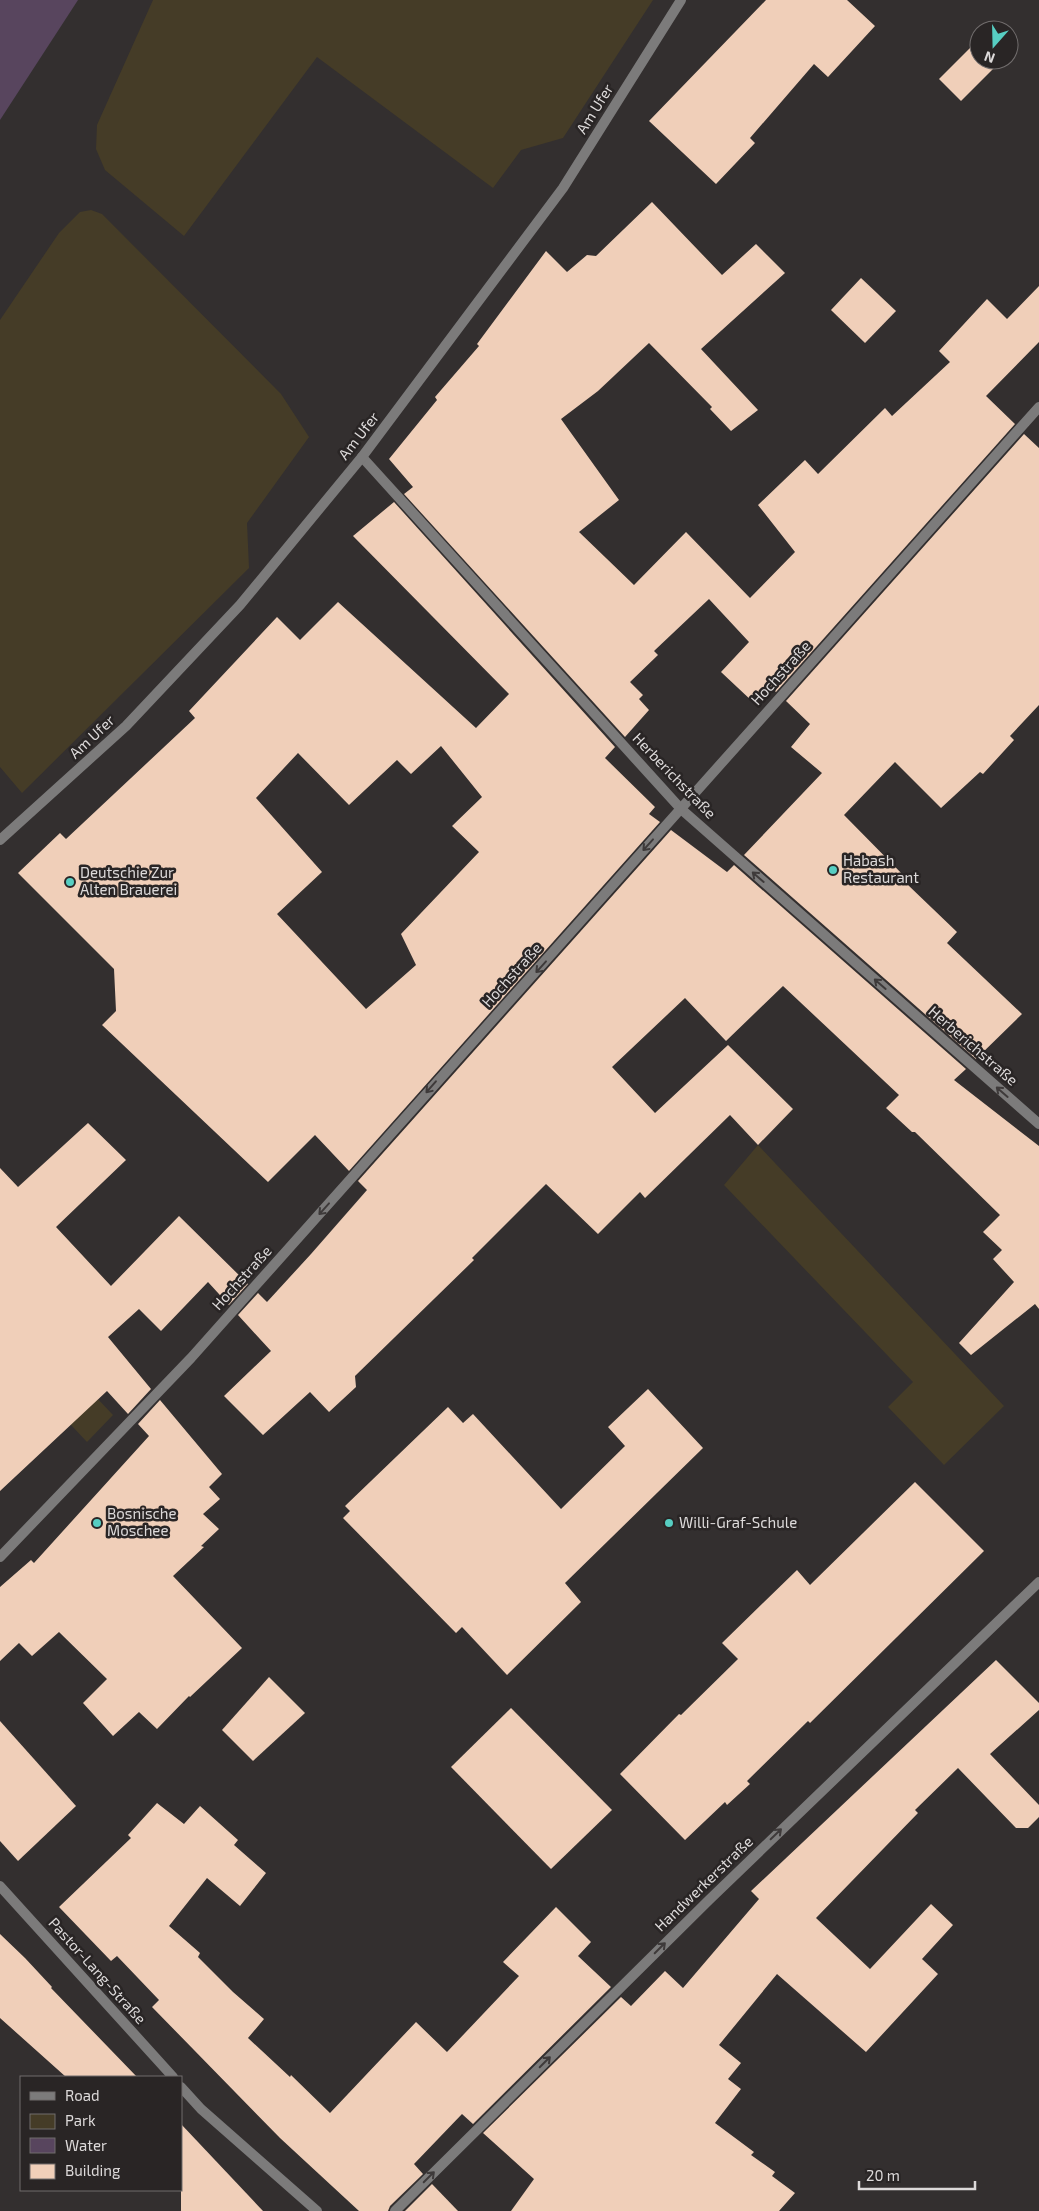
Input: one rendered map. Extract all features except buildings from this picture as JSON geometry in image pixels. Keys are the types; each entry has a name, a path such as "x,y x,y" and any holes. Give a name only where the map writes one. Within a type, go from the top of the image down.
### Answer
{"street":[{"name":"Am Ufer","path":"0,840 133,719 240,605 362,457 564,188 681,0"},
{"name":"Hochstraße","path":"0,1557 181,1368 1039,407"},
{"name":"Herberichstraße","path":"362,457 681,809 1039,1124"},
{"name":"Handwerkerstraße","path":"395,2211 709,1900 1039,1582"},
{"name":"Pastor-Lang-Straße","path":"0,1886 171,2076"},
{"path":"182,2088 201,2109 316,2211"}],"green space":[{"path":"153,0 653,0 563,138 521,150 493,188 317,57 184,236 105,170 96,149 97,125"},
{"path":"91,210 102,214 281,394 309,437 247,523 249,568 22,793 0,767 0,320 59,233 80,212"},
{"path":"758,1145 1004,1406 944,1465 888,1407 913,1382 724,1185"},
{"path":"37,1335 113,1415 87,1442 11,1361"}],"water":[{"path":"0,0 78,0 0,120"}],"place":[{"name":"Habash Restaurant","path":"833,870"},
{"name":"Deutschie Zur Alten Brauerei","path":"70,882"},
{"name":"Bosnische Moschee","path":"97,1523"},
{"name":"Willi-Graf-Schule","path":"669,1523"}]}
